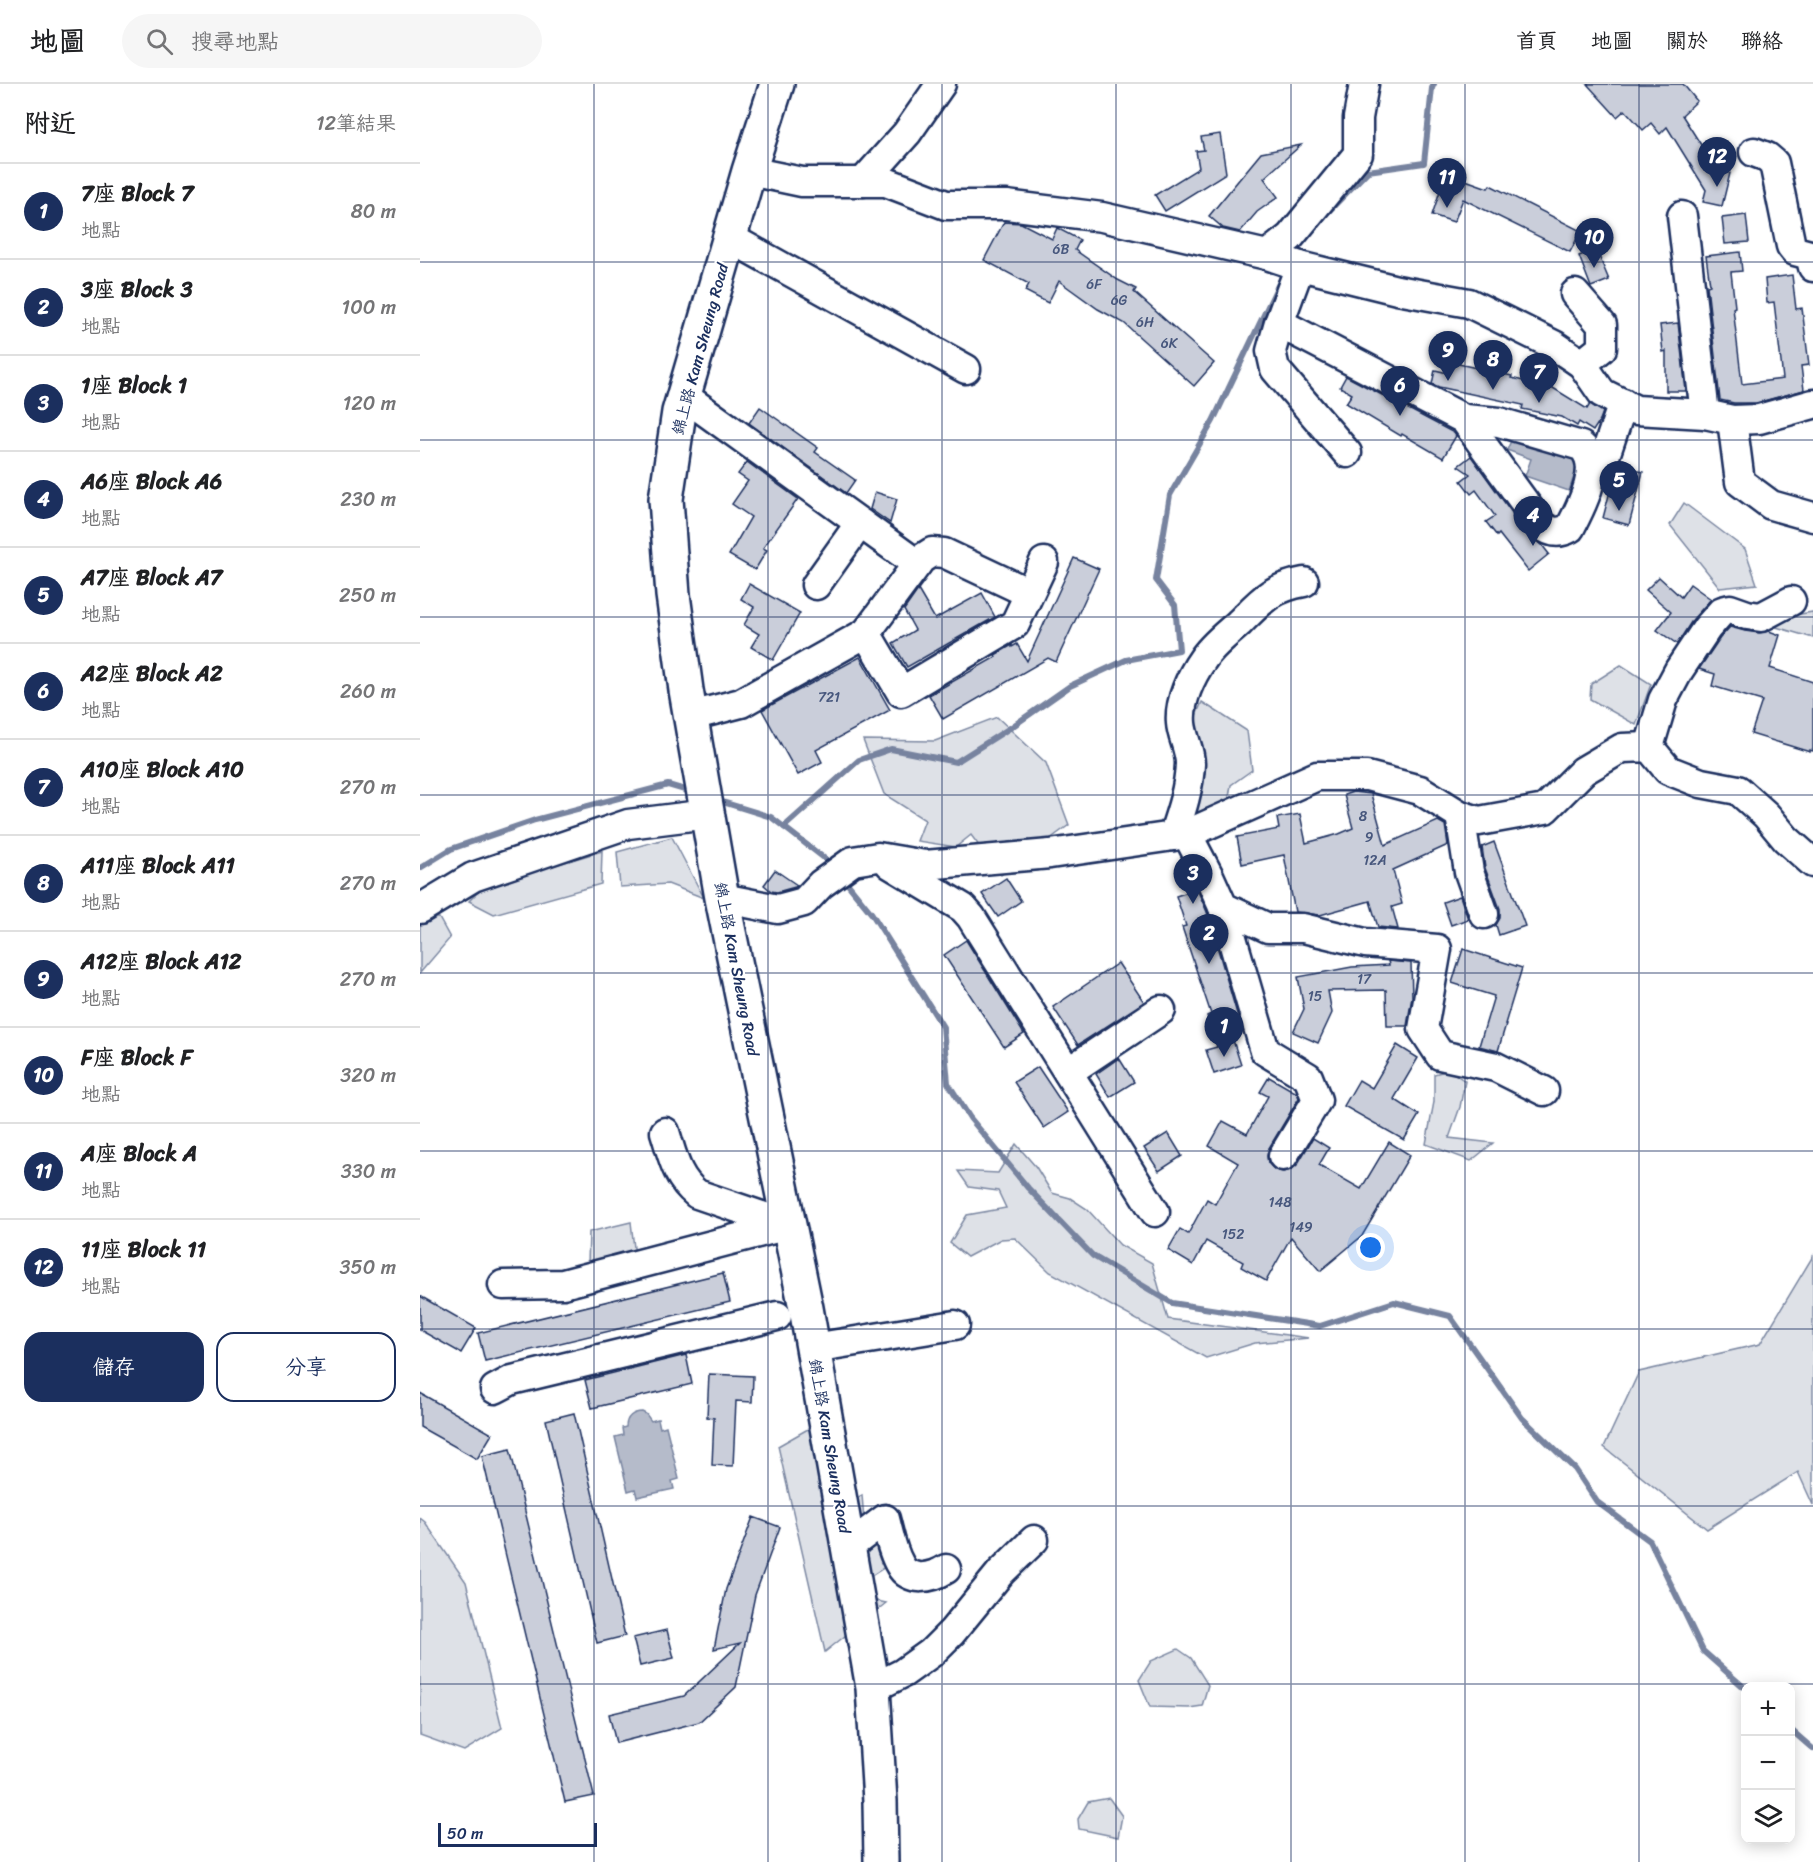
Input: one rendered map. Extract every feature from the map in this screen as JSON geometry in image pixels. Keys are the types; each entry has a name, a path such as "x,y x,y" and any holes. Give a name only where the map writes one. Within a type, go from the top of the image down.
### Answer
{"main road":[{"name":"錦上路 Kam Sheung Road","path":"777,84 679,412 666,499 673,595 722,898 813,1348 873,1688 880,1801 881,1862"}],"street":[{"path":"863,182 907,133 941,84"},
{"path":"1347,453 1275,369 1271,351 1279,323 1285,261 1290,237 1358,154 1358,118 1364,84"},
{"path":"1754,152 1767,157 1774,163 1791,246 1796,251 1810,255 1813,267"},
{"path":"750,171 802,182 886,182 946,205 1006,205 1102,217 1396,290 1469,303 1554,345 1582,364 1602,393 1636,410 1705,414 1732,420 1759,419 1813,404"},
{"path":"1682,216 1705,414"},
{"path":"730,238 966,369"},
{"path":"1575,294 1602,325 1602,348 1582,364"},
{"path":"1279,323 1464,419 1499,422 1581,446 1588,454 1592,466 1584,502 1570,528 1553,532 1541,525 1464,419"},
{"path":"684,396 917,564"},
{"path":"1588,454 1604,459 1623,403"},
{"path":"1732,420 1740,482 1771,505 1813,517"},
{"path":"816,585 860,523"},
{"path":"693,728 866,633 921,559 932,552 944,553 1029,593"},
{"path":"866,633 901,692 1015,624 1044,562"},
{"path":"1283,1156 1317,1100 1308,1077 1265,1051 1223,908 1210,878 1180,835 1190,760 1181,724 1189,683 1204,657 1267,595 1282,587 1304,582"},
{"path":"1648,747 1664,700 1679,670 1707,628 1722,611 1730,609 1747,615 1761,616 1791,601"},
{"path":"722,898 778,909 804,902 821,884 866,859 925,865 1050,854 1180,835 1317,776 1367,776 1399,784 1420,790 1460,815 1479,821 1545,809 1583,771 1622,748 1648,747"},
{"path":"1648,747 1668,770 1701,783 1738,790 1766,815 1785,839 1813,863"},
{"path":"420,909 473,877 627,824 708,811"},
{"path":"1460,815 1469,872 1484,914"},
{"path":"866,859 963,908 971,917 1155,1212"},
{"path":"1223,908 1268,928 1303,928 1365,943 1437,950 1423,1029 1440,1054 1496,1067 1544,1091"},
{"path":"1068,1072 1161,1010"},
{"path":"665,1132 679,1175 697,1194 788,1225"},
{"path":"503,1285 563,1284 788,1225"},
{"path":"495,1389 512,1380 777,1316"},
{"path":"813,1348 955,1325"},
{"path":"848,1547 885,1519 900,1566 906,1572 916,1577 927,1578 946,1569"},
{"path":"873,1688 903,1673 931,1653 952,1632 1001,1572 1034,1540"}],"shaded area":[{"path":"1684,503 1745,549 1757,584 1720,588 1670,525"},
{"path":"1813,612 1813,638 1773,626 1769,619"},
{"path":"1621,665 1651,684 1636,725 1590,699 1591,684"},
{"path":"1202,702 1247,731 1252,770 1231,785 1224,826 1191,818 1191,727"},
{"path":"997,717 1046,763 1069,825 1001,875 971,835 956,847 917,841 925,820 884,794 863,740 935,741"},
{"path":"672,837 704,898 668,884 620,887 617,852"},
{"path":"602,851 601,884 494,914 469,901 484,886"},
{"path":"420,918 439,918 450,938 420,973"},
{"path":"1449,1070 1465,1081 1460,1107 1449,1138 1493,1143 1471,1161 1426,1144 1434,1102 1434,1074"},
{"path":"1016,1144 1036,1167 1052,1193 1070,1198 1087,1209 1120,1245 1152,1263 1168,1319 1309,1338 1255,1343 1206,1358 1050,1272 1015,1238 1001,1239 967,1257 950,1243 967,1215 1006,1208 998,1191 969,1187 958,1171 998,1173"},
{"path":"631,1222 636,1265 588,1264 589,1232"},
{"path":"1813,1256 1813,1505 1798,1472 1707,1529 1604,1447 1639,1372 1760,1344"},
{"path":"815,1425 828,1515 862,1495 864,1520 896,1560 843,1594 886,1603 825,1652 778,1446"},
{"path":"420,1518 466,1582 502,1728 464,1751 420,1735"},
{"path":"1178,1649 1191,1658 1208,1685 1202,1706 1150,1707 1139,1680 1151,1661"},
{"path":"1109,1798 1122,1816 1118,1837 1079,1829 1078,1819 1088,1802"}],"water":[{"path":"1513,436 1580,459 1569,491 1525,476 1531,459 1507,450"},
{"path":"642,1412 651,1421 658,1419 660,1428 666,1426 679,1479 672,1481 674,1489 637,1497 635,1489 628,1491 615,1437 623,1435 622,1428 626,1427 627,1420 631,1416"}],"building":[{"path":"1587,84 1683,84 1697,101 1682,115 1717,170 1730,173 1722,206 1703,202 1706,190 1667,127 1660,134 1651,123 1643,130 1625,110 1617,117"},
{"path":"1220,134 1226,173 1165,211 1155,195 1199,168 1196,151 1204,150 1201,137"},
{"path":"1301,145 1264,178 1278,197 1257,212 1240,232 1223,228 1209,216 1261,153"},
{"path":"1446,173 1488,188 1490,185 1581,231 1570,252 1463,199 1454,222 1432,215"},
{"path":"1746,215 1749,242 1725,244 1722,218"},
{"path":"1004,222 1021,223 1052,239 1057,228 1080,240 1075,250 1118,280 1136,289 1134,292 1214,363 1194,386 1124,323 1098,309 1059,281 1048,303 1025,291 1029,284 984,260"},
{"path":"1596,249 1609,280 1591,287 1579,256"},
{"path":"1740,252 1742,271 1731,272 1742,384 1783,379 1774,302 1767,303 1765,279 1792,275 1796,309 1802,308 1809,365 1801,366 1804,390 1756,403 1734,403 1720,400 1707,286 1710,285 1706,256"},
{"path":"1678,323 1686,391 1666,391 1666,351 1663,352 1660,325"},
{"path":"1450,362 1553,388 1587,409 1590,404 1603,412 1593,431 1579,422 1577,426 1562,417 1522,409 1523,405 1432,384 1435,370 1448,373"},
{"path":"1346,376 1454,433 1456,436 1443,458 1346,403 1352,394 1340,387"},
{"path":"760,407 818,448 815,452 855,480 846,493 749,423"},
{"path":"1471,456 1528,535 1542,545 1549,554 1528,571 1499,534 1497,536 1486,522 1495,516 1476,490 1471,494 1461,481 1470,474 1458,466"},
{"path":"747,462 798,499 763,548 767,550 755,570 729,555 751,517 732,504 748,481 738,474"},
{"path":"1619,466 1643,472 1629,525 1603,518 1615,472"},
{"path":"875,492 897,499 890,523 870,509"},
{"path":"1074,558 1099,569 1056,662 1048,658 943,719 929,695 996,657 995,655 1012,645 1012,647 1017,644 1027,661"},
{"path":"1659,577 1681,597 1690,584 1711,599 1693,619 1677,644 1657,630 1671,612 1646,590"},
{"path":"749,584 800,613 773,660 751,647 759,634 744,625 754,607 741,599"},
{"path":"918,590 935,619 982,593 995,617 907,667 893,643 915,630 904,610"},
{"path":"1730,627 1759,633 1769,631 1780,635 1770,668 1813,682 1813,751 1751,734 1762,701 1712,686 1715,674 1699,669"},
{"path":"860,657 890,710 816,750 822,762 798,775 762,710"},
{"path":"1353,792 1371,794 1385,845 1438,821 1445,825 1448,845 1393,870 1402,904 1392,907 1398,929 1378,927 1370,901 1320,915 1295,912 1284,855 1242,864 1237,837 1279,829 1277,818 1300,814 1306,843 1353,828 1344,795"},
{"path":"1494,842 1525,926 1499,935 1496,925 1500,918 1500,909 1485,868 1482,847"},
{"path":"775,870 797,885 777,892 771,891 764,885"},
{"path":"1006,878 1021,901 998,917 982,894"},
{"path":"1197,889 1207,912 1242,1031 1231,1034 1241,1065 1214,1074 1206,1050 1217,1047 1207,1016 1211,1014 1182,927 1186,926 1176,896"},
{"path":"1460,896 1468,919 1451,925 1443,902"},
{"path":"966,940 1024,1034 1004,1047 944,955"},
{"path":"1463,949 1522,968 1498,1051 1479,1046 1494,996 1452,983"},
{"path":"1388,961 1411,963 1412,997 1407,1026 1387,1026 1386,990 1328,991 1332,1013 1318,1043 1293,1032 1304,1009 1298,977 1352,967 1389,965"},
{"path":"1118,963 1144,1002 1078,1045 1053,1007"},
{"path":"1397,1045 1418,1058 1394,1099 1419,1115 1404,1140 1344,1106 1359,1080 1372,1088"},
{"path":"1119,1058 1134,1082 1110,1097 1096,1074"},
{"path":"1038,1067 1068,1112 1044,1128 1014,1082"},
{"path":"1269,1077 1297,1093 1299,1098 1269,1148 1268,1163 1275,1170 1283,1172 1297,1165 1313,1138 1329,1148 1319,1165 1361,1189 1389,1142 1410,1155 1362,1236 1320,1271 1291,1237 1266,1281 1241,1267 1243,1262 1206,1241 1193,1265 1168,1250 1180,1229 1188,1234 1207,1199 1215,1204 1238,1163 1209,1146 1223,1121 1247,1134 1268,1096 1260,1092"},
{"path":"1168,1133 1182,1156 1159,1171 1144,1148"},
{"path":"723,1273 730,1302 485,1361 478,1333"},
{"path":"420,1296 476,1328 461,1353 420,1330"},
{"path":"686,1355 692,1384 592,1408 585,1380"},
{"path":"709,1374 753,1376 752,1402 736,1401 733,1466 712,1465 714,1418 707,1417"},
{"path":"420,1393 492,1434 477,1459 420,1427"},
{"path":"574,1413 625,1636 597,1643 546,1420"},
{"path":"510,1449 594,1796 565,1802 482,1456"},
{"path":"753,1517 780,1527 755,1595 736,1687 699,1722 616,1743 609,1714 684,1696 740,1643 714,1649 726,1589"},
{"path":"667,1630 674,1658 640,1666 633,1638"}],"waterway":[{"path":"1328,212 1368,171 1424,163 1434,84"},
{"path":"784,827 859,760 891,749 956,762 1070,686 1126,660 1179,650 1175,605 1156,580 1170,495 1213,421 1281,279"},
{"path":"420,868 451,849 535,820 668,785 695,793"},
{"path":"716,800 771,817 833,865"},
{"path":"843,878 872,914 943,1027 948,1083 970,1118 1028,1188 1093,1256 1172,1303 1320,1326 1394,1302 1450,1316 1522,1418 1575,1469 1597,1502 1650,1541 1703,1651 1741,1685"},
{"path":"1795,1733 1813,1749"}],"place":[{"name":"11座 Block 11","path":"1717,187"},
{"name":"A座 Block A","path":"1447,208"},
{"name":"F座 Block F","path":"1594,268"},
{"name":"A12座 Block A12","path":"1448,381"},
{"name":"A11座 Block A11","path":"1493,390"},
{"name":"A10座 Block A10","path":"1539,403"},
{"name":"A2座 Block A2","path":"1400,416"},
{"name":"A7座 Block A7","path":"1619,511"},
{"name":"A6座 Block A6","path":"1533,546"},
{"name":"1座 Block 1","path":"1193,904"},
{"name":"3座 Block 3","path":"1209,964"},
{"name":"7座 Block 7","path":"1224,1057"}]}
